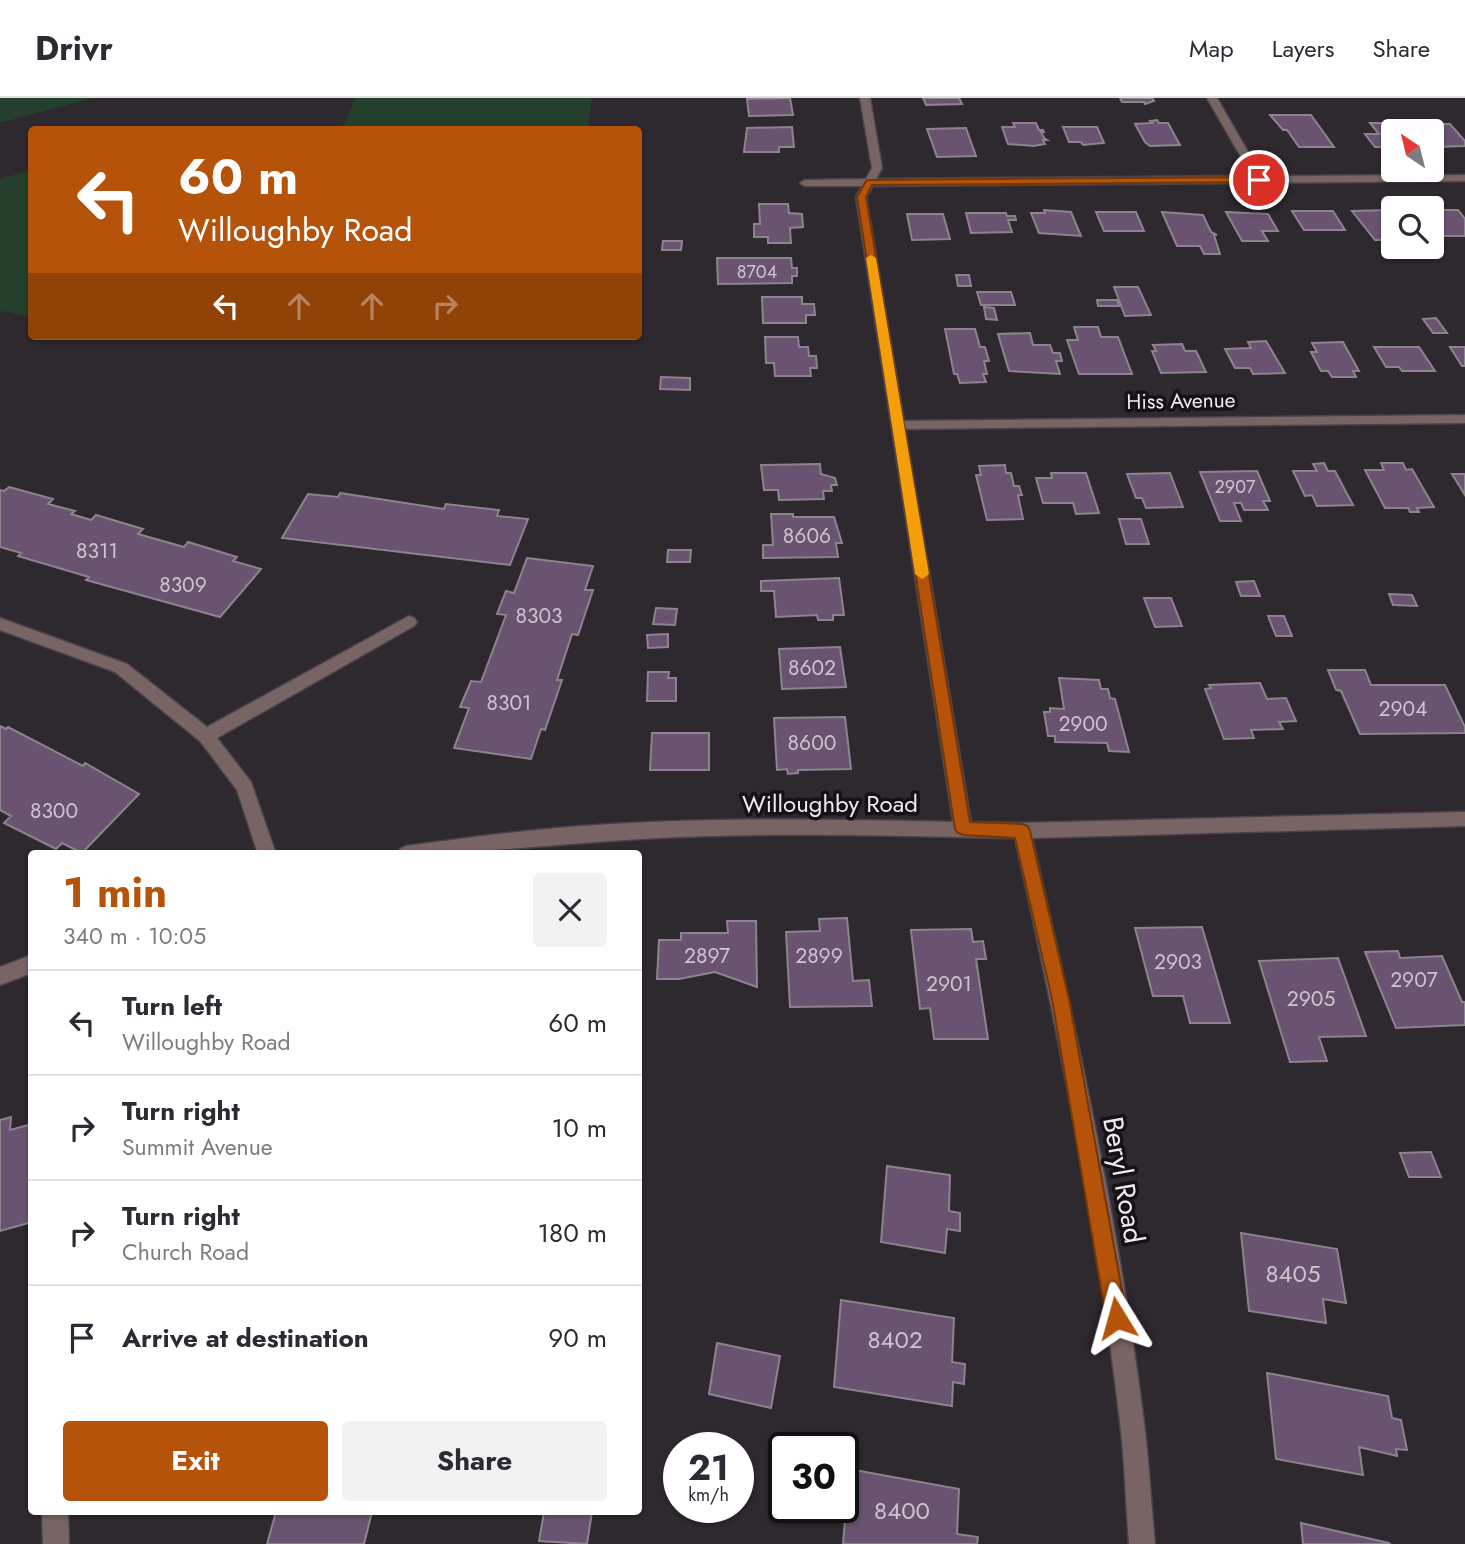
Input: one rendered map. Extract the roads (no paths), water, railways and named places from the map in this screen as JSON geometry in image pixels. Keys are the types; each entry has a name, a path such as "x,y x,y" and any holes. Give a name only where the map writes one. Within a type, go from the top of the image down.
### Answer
{"street":[{"path":"864,98 877,168 862,197 963,829"},
{"path":"1212,98 1259,180"},
{"path":"805,183 1465,178"},
{"name":"Hiss Avenue","path":"897,425 1465,419"},
{"path":"205,736 409,622"},
{"path":"0,624 121,668 205,736 245,787 266,850"},
{"name":"Willoughby Road","path":"437,850 529,838 658,830 807,826 1022,831 1465,819"},
{"name":"Beryl Road","path":"1022,831 1060,999 1109,1265 1132,1424 1142,1544"},
{"path":"0,976 28,966"},
{"path":"55,1515 56,1544"}]}
